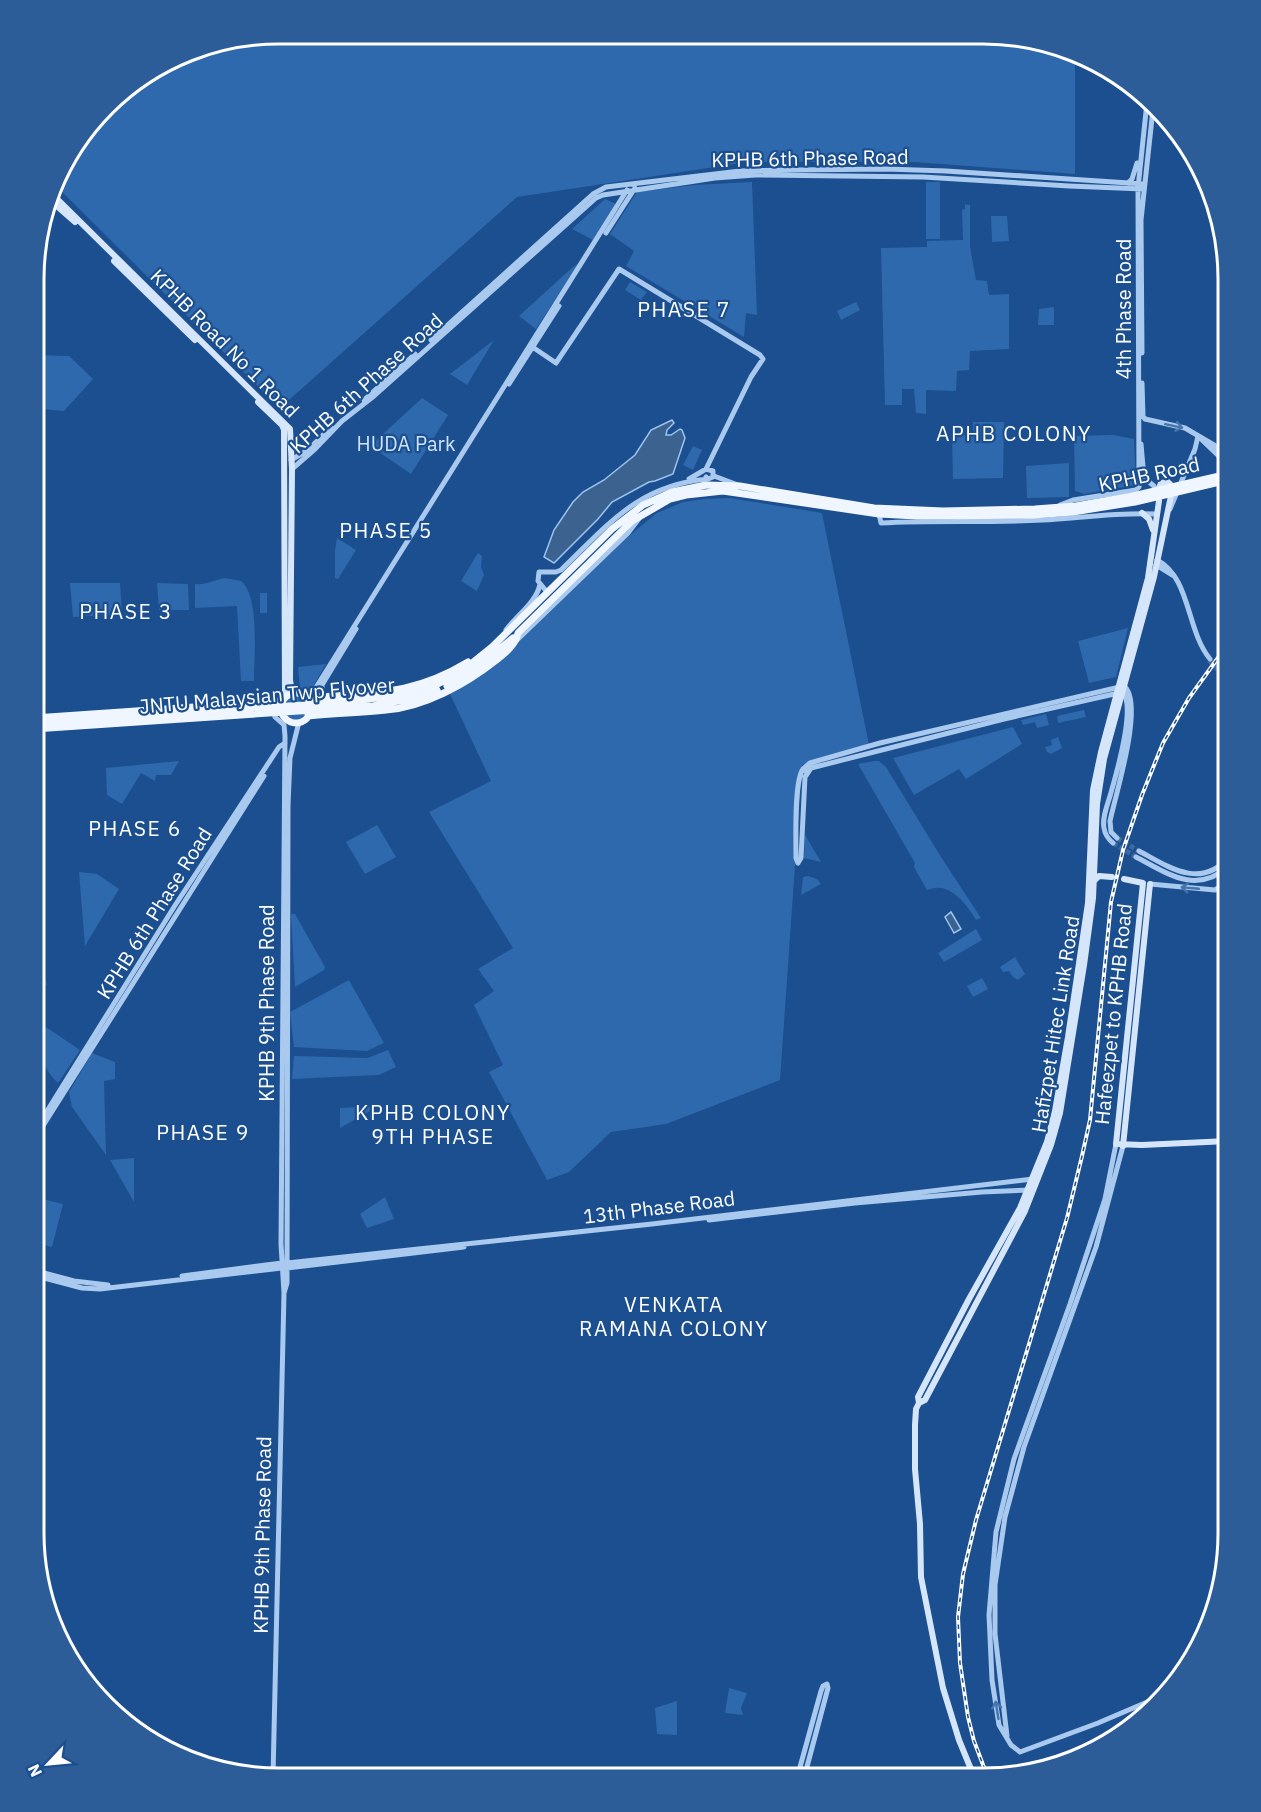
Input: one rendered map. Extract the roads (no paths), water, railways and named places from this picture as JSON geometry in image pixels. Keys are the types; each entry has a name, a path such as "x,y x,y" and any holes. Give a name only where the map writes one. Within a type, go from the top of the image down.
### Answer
{"main road":[{"name":"KPHB Road No 1 Road","path":"56,202 211,352"},
{"name":"KPHB Road No 1 Road","path":"56,202 286,424 291,435 292,469 290,657 286,697"},
{"path":"211,352 282,425 284,430 286,697 281,709 290,721 299,722 308,716 388,710 446,692 482,672 610,541 642,515 670,499 723,491 879,514 946,517 1077,509"},
{"name":"KPHB Road","path":"1077,509 1218,476"},
{"path":"970,1768 943,1688 921,1577 916,1409 919,1403 918,1397 942,1351 1023,1209 1036,1179 1047,1142 1055,1111 1088,903 1093,790 1121,689 1155,562 1168,513 1172,491 1171,485 1163,481 1160,484 1154,533 1155,562"},
{"name":"KPHB Road","path":"1077,509 1135,502 1218,482"},
{"path":"44,717 161,710 286,697 299,693 306,697 351,696 399,690 424,684 456,669 501,638 612,529 643,505 672,492 689,488 740,486 874,508 944,511 1077,509"},
{"path":"1141,513 1149,519 1154,533"},
{"name":"JNTU Malaysian Twp Flyover","path":"44,730 373,706 400,701 433,692 461,679 516,637"},
{"name":"JNTU Malaysian Twp Flyover","path":"44,722 395,697 424,690 461,672 501,638"},
{"name":"Hafizpet Hitec Link Road","path":"1036,1179 1052,1145 1060,1113 1084,965 1094,882 1097,804 1104,759 1121,689"},
{"path":"351,696 352,712"},
{"path":"306,697 310,707 308,716"},
{"path":"161,710 162,724"},
{"path":"44,730 284,716"},
{"path":"1094,882 1099,876 1112,877"},
{"path":"1125,879 1146,883"},
{"name":"Hafeezpet to KPHB Road","path":"1146,883 1119,1145 1218,1140"}],"street":[{"path":"1141,186 1141,157 1146,109"},
{"path":"1141,186 1152,115"},
{"path":"1128,183 1141,157"},
{"name":"KPHB 6th Phase Road","path":"291,460 308,450 593,194 606,187 632,187 755,173 886,169 1128,183 1141,186"},
{"name":"KPHB 6th Phase Road","path":"755,173 923,177 1069,186 1141,186"},
{"name":"4th Phase Road","path":"1141,186 1143,416 1148,421 1185,428 1198,436"},
{"name":"4th Phase Road","path":"1141,186 1139,429 1137,433 1139,487 1136,490 1141,513"},
{"path":"306,697 315,689 632,187"},
{"name":"KPHB 6th Phase Road","path":"292,469 342,421 374,396 596,198 632,187"},
{"path":"532,346 556,363 619,269 762,357 713,458 706,469 688,480"},
{"path":"325,697 321,688 325,678 532,346"},
{"name":"4th Phase Road","path":"1139,429 1144,478 1154,486 1157,511"},
{"path":"1198,436 1218,448"},
{"path":"1198,436 1218,456"},
{"path":"1168,513 1195,449 1198,436"},
{"path":"712,475 713,458"},
{"path":"706,469 712,475 740,486"},
{"path":"545,595 537,574 541,571 561,570 628,506 659,489 712,475"},
{"path":"1053,508 1073,500 1136,490"},
{"path":"879,514 881,523 937,520 1042,520 1157,511"},
{"path":"1155,562 1172,569 1195,632 1210,660"},
{"path":"501,638 509,625 538,592 540,585"},
{"path":"806,770 801,858 798,863 796,858 799,777 806,770 816,765 1049,706 1128,689 1131,697 1131,729 1110,821 1115,841"},
{"name":"KPHB 9th Phase Road","path":"273,1768 285,1283 285,743 284,725 275,717"},
{"name":"KPHB 9th Phase Road","path":"284,1266 288,806 290,758 299,722"},
{"name":"KPHB 6th Phase Road","path":"44,1116 206,858 279,747 285,743"},
{"name":"KPHB 6th Phase Road","path":"44,1124 277,754 284,754"},
{"path":"1218,866 1193,874 1175,870 1137,854 1168,874 1192,881 1213,877 1218,874"},
{"path":"1146,883 1215,890 1218,888"},
{"path":"1119,1145 1091,1244 1020,1441 999,1517 991,1579 988,1636 999,1725 1011,1746 1020,1752 1146,1702"},
{"name":"13th Phase Road","path":"714,1218 986,1183 1036,1179"},
{"path":"986,1183 986,1191"},
{"name":"13th Phase Road","path":"284,1266 855,1203 986,1191 1032,1190"},
{"path":"44,1273 101,1286 284,1266"},
{"path":"44,1278 82,1288 100,1289 284,1266"},
{"path":"800,1768 823,1686 827,1684 828,1688 807,1768"}],"tunnel":[{"path":"1209,660 1218,670"},
{"path":"1117,838 1139,851"},
{"path":"1113,843 1136,857"}],"railway":[{"path":"984,1768 968,1717 960,1663 958,1617 963,1574 976,1520 1067,1218 1090,1120 1111,902 1123,850 1163,743 1189,698 1218,658"}],"district":[{"name":"PHASE 7","path":"684,309"},
{"name":"APHB COLONY","path":"1014,433"},
{"name":"PHASE 5","path":"386,530"},
{"name":"PHASE 3","path":"126,611"},
{"name":"PHASE 6","path":"135,828"},
{"name":"KPHB COLONY 9TH PHASE","path":"433,1124"},
{"name":"PHASE 9","path":"203,1132"},
{"name":"VENKATA RAMANA COLONY","path":"674,1316"}],"park label":[{"name":"HUDA Park","path":"406,443"}]}
